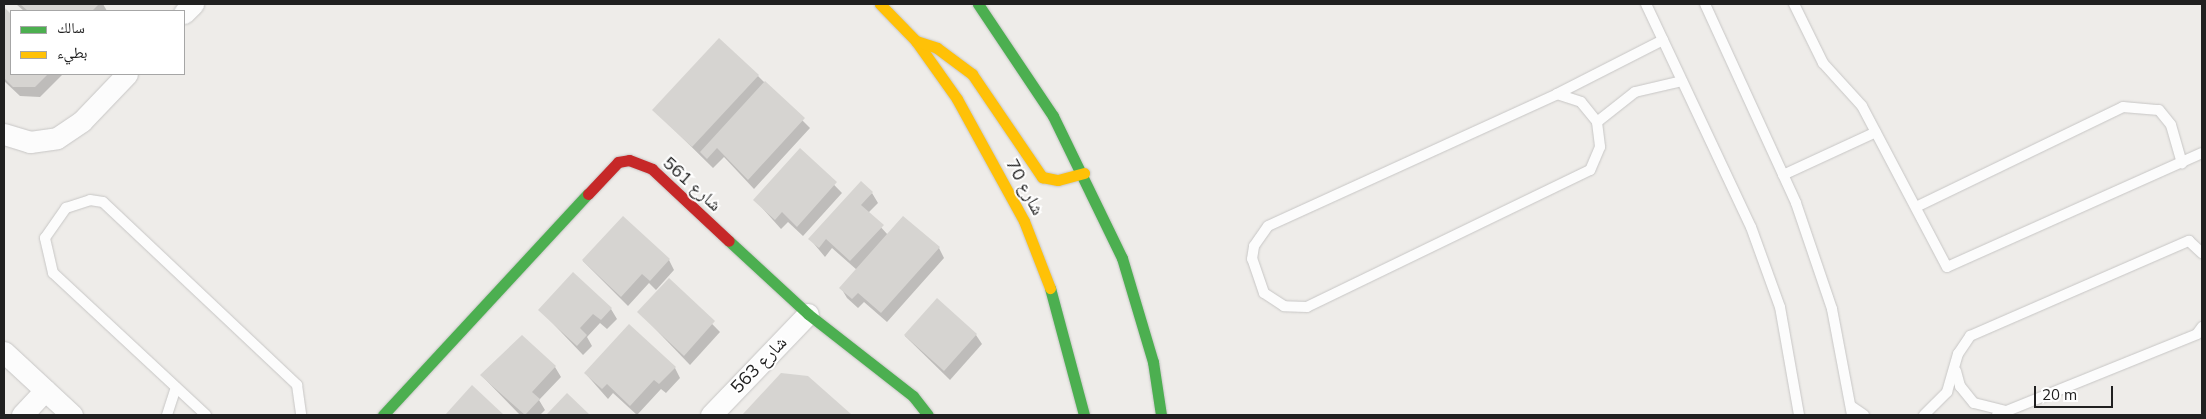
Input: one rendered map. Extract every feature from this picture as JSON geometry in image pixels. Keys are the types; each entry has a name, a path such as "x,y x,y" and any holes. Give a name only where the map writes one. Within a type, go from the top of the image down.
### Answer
{"main road":[{"name":"شارع 70","path":"880,4 916,41 957,99 1024,221 1056,305 1084,415"},
{"path":"978,4 1024,66 1084,173 1122,258 1153,362 1160,415"},
{"path":"916,41 937,48 972,74 1042,177 1058,180 1084,173"},
{"name":"شارع 561","path":"383,415 618,162 629,160 652,169 808,314 913,396 928,415"}],"street":[{"path":"4,134 30,142 57,138 82,121 126,75"},
{"name":"شارع 563","path":"711,415 808,314"},
{"path":"4,352 72,415"},
{"path":"22,415 45,390"}],"lane":[{"path":"1646,4 1750,227 1780,307 1799,415"},
{"path":"1705,4 1783,175 1832,309 1851,411 1864,415"},
{"path":"1794,4 1823,63 1862,106 1944,264 1952,268 2202,153"},
{"path":"1557,94 1581,102 1597,122 1600,147 1590,170 1307,307 1284,306 1264,293 1252,259 1254,246 1268,226 1557,94 1663,40"},
{"path":"1597,122 1635,92 1682,81"},
{"path":"1916,207 2123,107 2159,110 2171,125 2182,162"},
{"path":"1783,175 1876,132"},
{"path":"206,415 53,273 45,238 66,208 84,201 103,202 297,385 301,415"},
{"path":"1924,415 1947,392 1956,365 1970,336 2189,241 2202,253"},
{"path":"1956,365 1960,386 1974,403 2001,413 2197,334 2202,327"},
{"path":"167,415 176,387"}],"building":[{"path":"20,4 99,4 93,10 27,10"},
{"path":"4,7 10,13 10,75 47,75 35,87 13,87 4,78"},
{"path":"719,38 759,75 692,147 652,110"},
{"path":"765,81 805,118 748,180 717,148 707,159 700,152"},
{"path":"800,148 837,182 797,227 782,212 775,220 753,200"},
{"path":"861,181 873,192 861,205 884,225 850,261 826,239 819,248 808,239"},
{"path":"623,216 670,259 650,281 642,274 621,297 582,260"},
{"path":"903,216 940,247 881,313 858,293 852,299 839,288"},
{"path":"573,272 612,308 601,320 593,314 580,328 587,335 577,346 538,310"},
{"path":"669,278 715,321 684,356 637,312"},
{"path":"937,298 977,334 944,371 904,335"},
{"path":"629,324 676,367 659,384 654,380 630,406 607,384 602,389 584,373"},
{"path":"522,335 556,366 532,392 540,399 525,415 480,375"},
{"path":"781,373 808,376 851,414 742,415"},
{"path":"472,385 504,415 445,415"},
{"path":"567,393 590,415 546,415"}],"traffic: fast":[{"path":"978,4 1053,116 1122,258 1153,362 1161,415"},
{"path":"383,415 588,194"},
{"path":"729,241 808,314 913,396 928,415"},
{"path":"1050,288 1084,415"}],"traffic: slow":[{"path":"880,4 916,41 957,99 1024,221 1050,288"},
{"path":"916,41 937,48 972,74 1042,177 1058,180 1084,173"}],"traffic: jam":[{"path":"588,194 618,162 629,160 652,169 729,241"}]}
